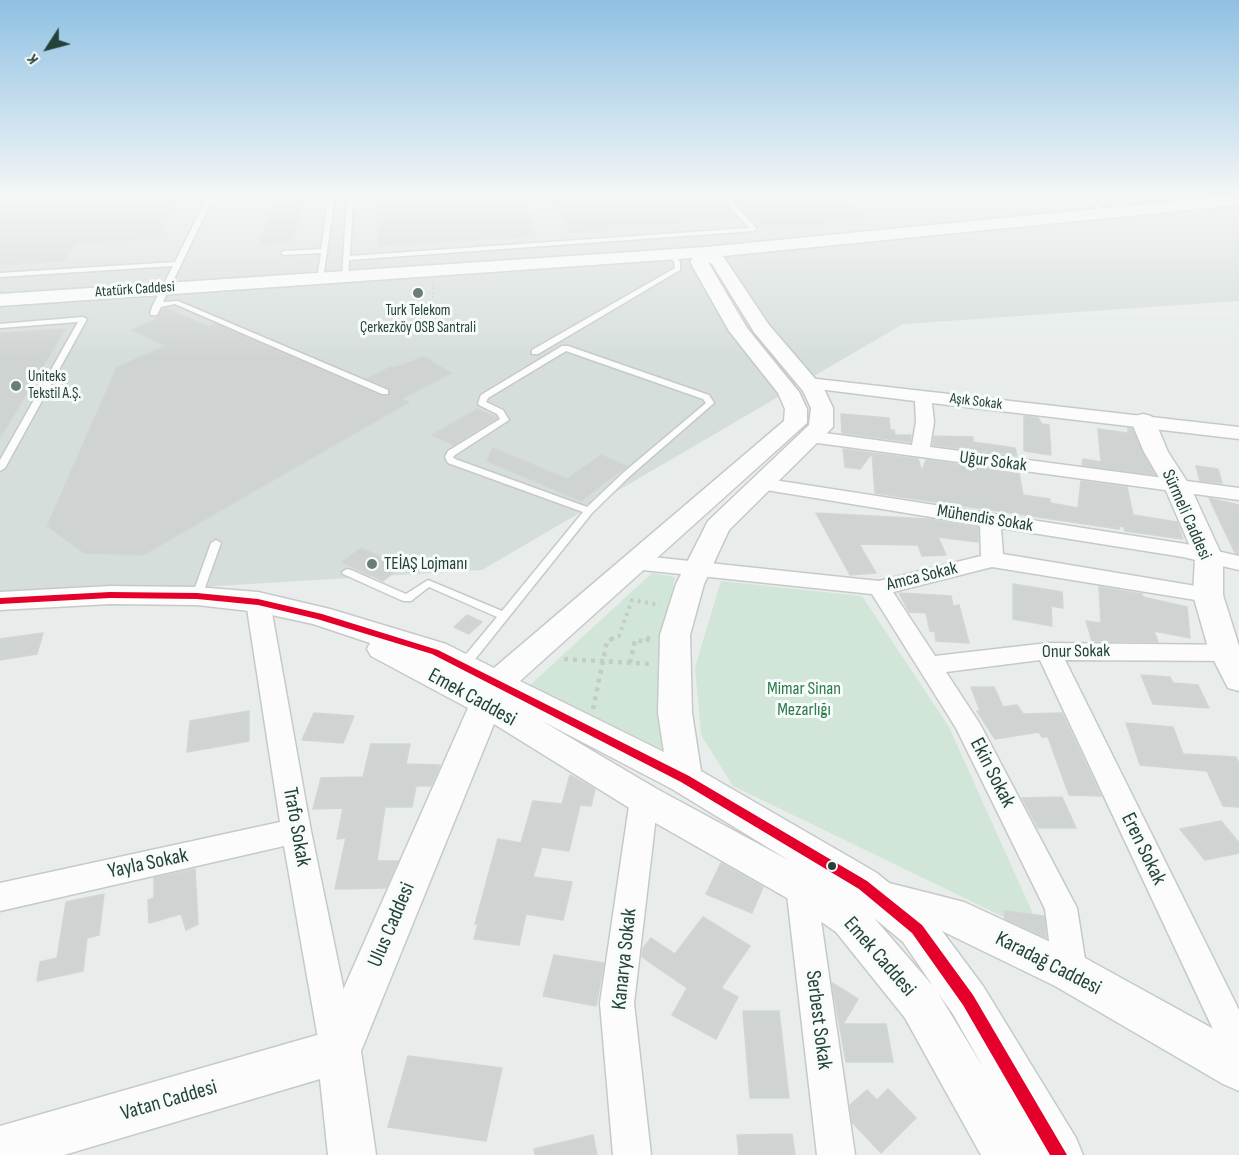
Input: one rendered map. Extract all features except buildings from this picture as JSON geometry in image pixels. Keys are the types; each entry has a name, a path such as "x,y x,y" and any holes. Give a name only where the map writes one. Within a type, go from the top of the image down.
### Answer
{"street":[{"name":"Atatürk Caddesi","path":"0,300 728,250"},
{"path":"491,693 633,562 795,423 796,410 788,392 739,331 714,291 699,262 706,252 719,261 760,328 808,384 822,408 820,427 717,527 690,584 675,635 675,712 685,779"},
{"name":"Aşık Sokak","path":"808,384 1239,433"},
{"path":"920,452 925,422 923,396"},
{"name":"Sürmeli Caddesi","path":"1143,422 1156,452 1177,486 1209,558 1208,595 1232,652 1239,680"},
{"name":"Uğur Sokak","path":"810,437 1239,494"},
{"name":"Mühendis Sokak","path":"761,484 1186,551 1209,558"},
{"path":"990,519 992,560"},
{"path":"1209,558 1239,563"},
{"name":"Amca Sokak","path":"633,562 879,588 992,560 1208,595"},
{"name":"Ekin Sokak","path":"879,588 967,724 1061,908 1070,972"},
{"path":"0,601 110,595 197,596 258,602 319,616"},
{"name":"Trafo Sokak","path":"258,602 296,831 339,1051"},
{"name":"Emek Caddesi","path":"319,616 685,779 866,909 1008,1155"},
{"name":"Emek Caddesi","path":"319,616 406,642 460,665 491,693 644,799 801,886 917,929 968,1000 1059,1155"},
{"name":"Onur Sokak","path":"928,665 1048,651 1232,652"},
{"name":"Eren Sokak","path":"1048,651 1239,1047"},
{"name":"Ulus Caddesi","path":"339,1051 491,693"},
{"name":"Kanarya Sokak","path":"632,1155 617,1003 644,799"},
{"name":"Yayla Sokak","path":"0,897 296,831"},
{"name":"Serbest Sokak","path":"801,886 836,1155"},
{"name":"Karadağ Caddesi","path":"866,909 950,915 1070,972 1239,1068"},
{"path":"339,1051 352,1155"},
{"name":"Vatan Caddesi","path":"0,1150 339,1051"}],"lane":[{"path":"184,250 156,309 176,302 385,392"},
{"path":"345,277 347,250"},
{"path":"346,258 460,250"},
{"path":"284,254 323,251 320,279"},
{"path":"535,352 678,269 672,254"},
{"path":"0,275 177,264"},
{"path":"0,326 83,319 0,468"},
{"path":"460,665 472,655 589,511 627,474 710,403 706,397 565,348 484,398 482,404 500,412 505,420 451,453 449,457 451,461 589,511"},
{"path":"197,596 216,543"},
{"path":"347,572 407,599 428,583 504,616"}],"path":[{"path":"433,276 434,302"},
{"path":"592,716 607,641 618,636 632,600 661,605 658,614"},
{"path":"630,663 635,640 647,642 651,633"},
{"path":"564,660 660,664"}],"shaded area":[{"path":"0,250 1239,250 1239,301 903,324 482,570 0,599"}],"green space":[{"path":"652,573 675,577 660,664 666,751 530,685"},
{"name":"Mimar Sinan Mezarlığı","path":"721,581 862,596 949,727 1043,936 733,786 701,735 695,667"}],"transit line":[{"path":"0,601 110,595 197,596 258,602 319,616 435,652 685,779 863,885 917,929 968,1000 1059,1155"}],"place":[{"name":"Turk Telekom Çerkezköy OSB Santrali","path":"418,293"},
{"name":"Uniteks Tekstil A.Ş.","path":"16,386"},
{"name":"TEİAŞ Lojmanı","path":"372,564"}]}
